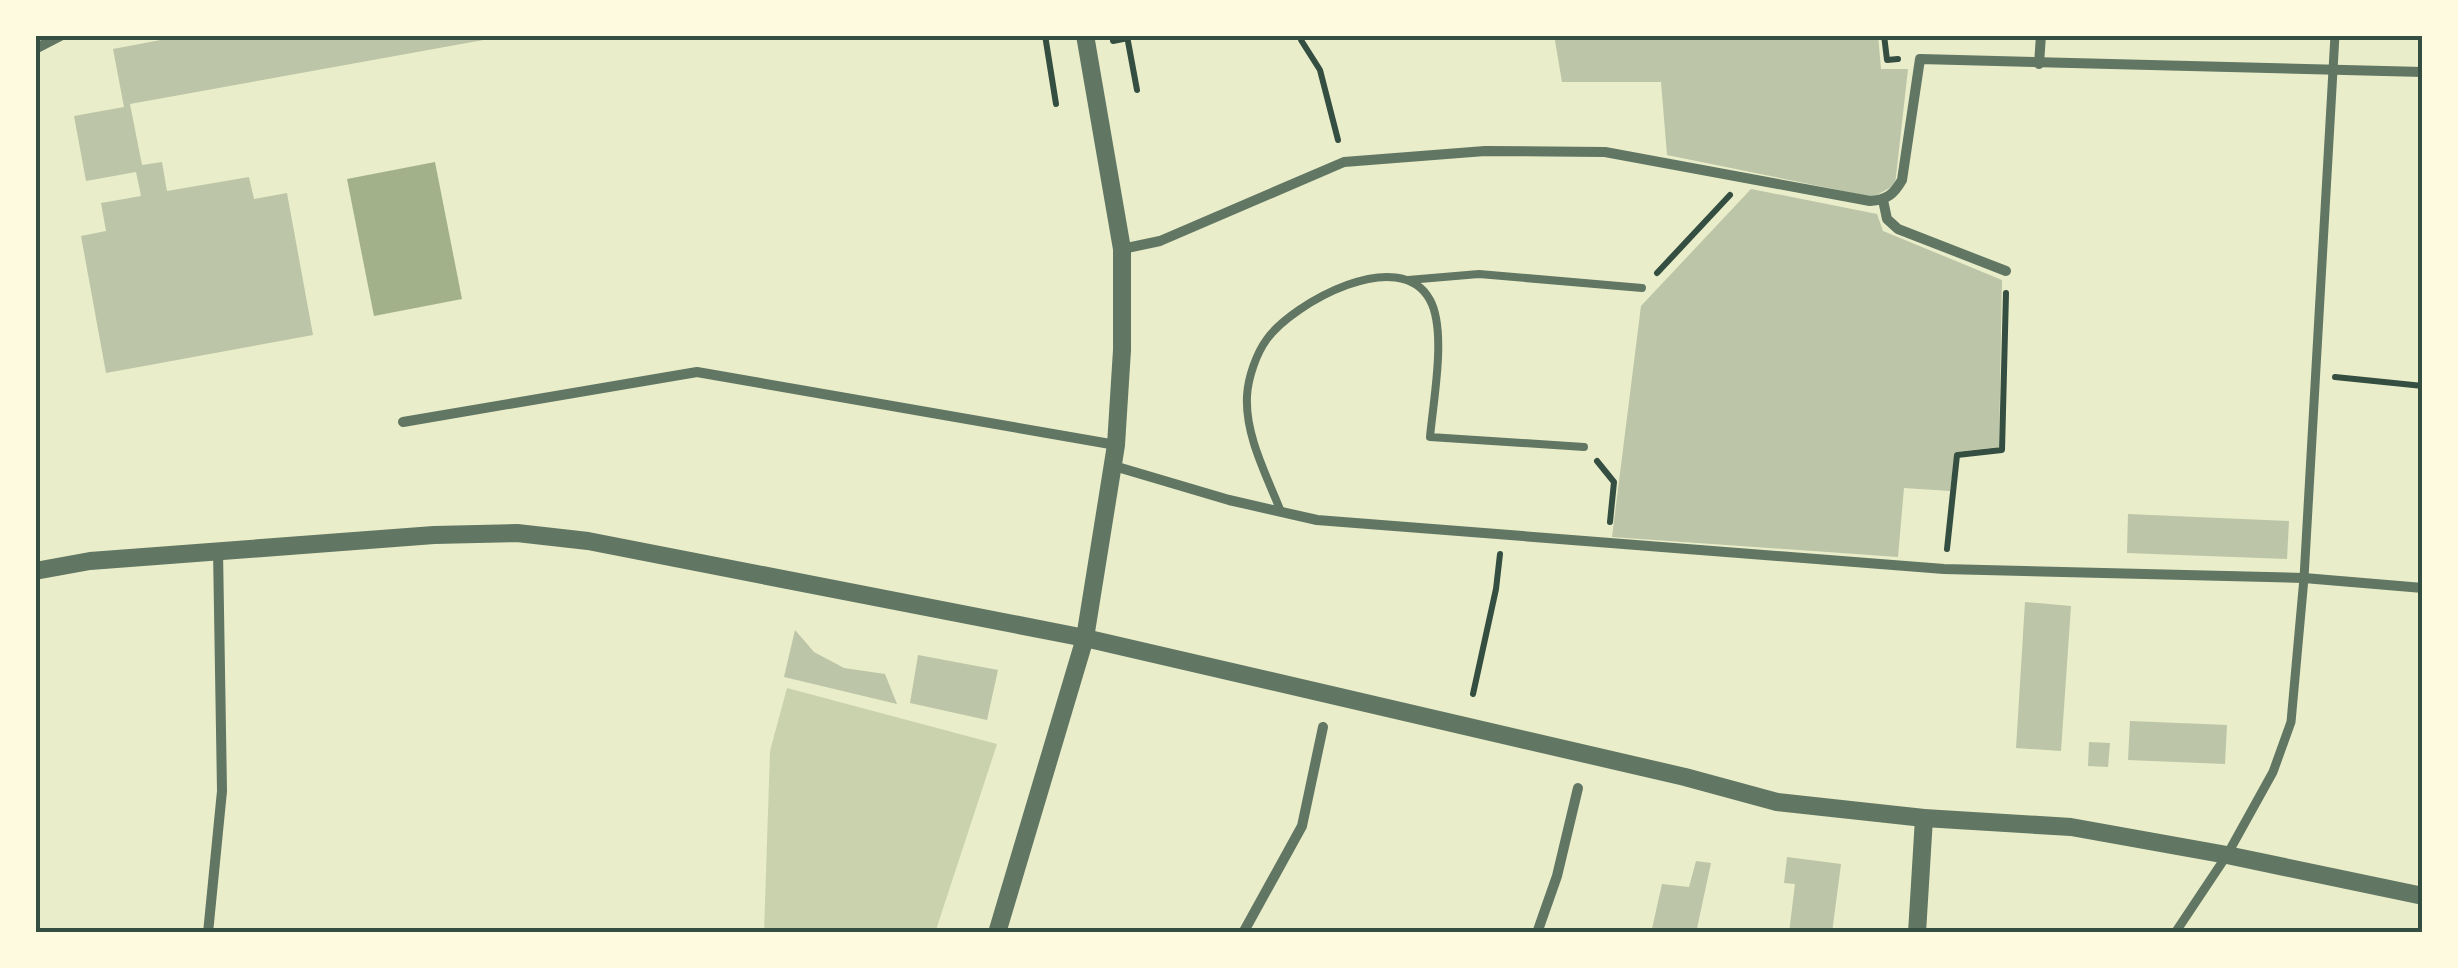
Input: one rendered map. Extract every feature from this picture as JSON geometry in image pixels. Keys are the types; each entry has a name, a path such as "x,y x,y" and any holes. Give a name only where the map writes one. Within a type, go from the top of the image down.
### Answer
{"street":[{"path":"35,49 62,35"},
{"path":"997,933 1086,638 1114,466 1122,350 1122,250 1085,35"},
{"path":"2039,64 2041,35"},
{"path":"2175,933 2227,854 2273,772 2291,722 2304,578 2335,35"},
{"path":"1122,250 1160,241 1344,162 1485,152 1605,152 1870,201 1883,200 1895,192 1902,180 1920,59 2423,72"},
{"path":"1883,200 1887,219 1898,229 2006,271"},
{"path":"403,422 697,372 1116,445"},
{"path":"1114,466 1229,500 1317,520 1944,569 2304,578 2423,588"},
{"path":"35,571 90,561 434,535 517,533 607,544 1086,638 1666,772 1777,802 1924,818 2070,827 2227,854 2423,896"},
{"path":"208,933 222,791 218,550"},
{"path":"1243,933 1302,826 1323,727"},
{"path":"1537,933 1557,876 1578,788"},
{"path":"1917,933 1924,818"}],"lane":[{"path":"1281,512 1252,437 1247,398 1252,370 1267,339 1284,322 1323,296 1369,278 1408,280 1479,274 1642,288"},
{"path":"1408,280 1421,288 1435,312 1430,436 1584,447"}],"path":[{"path":"1045,35 1056,104"},
{"path":"1127,35 1137,90"},
{"path":"1304,35 1301,40 1320,70 1344,162"},
{"path":"1642,288 1724,204 1743,178"},
{"path":"1944,569 1957,454 2002,450 2006,271"},
{"path":"2316,375 2423,386"},
{"path":"1607,543 1614,482"},
{"path":"1473,694 1496,588 1503,534"}],"shaded area":[{"path":"435,162 462,299 374,316 347,179"},
{"path":"787,688 997,744 935,933 764,933 770,751"}],"building":[{"path":"187,35 500,37 130,104 142,165 162,162 167,191 249,177 254,199 287,193 313,335 106,373 81,236 106,231 101,203 141,196 136,172 86,181 74,116 124,107 113,49"},
{"path":"1554,35 1878,35 1881,69 1908,69 1895,185 1873,197 1667,155 1661,82 1562,82"},
{"path":"1751,189 1877,214 1883,231 2002,280 1999,447 1955,452 1950,491 1904,488 1898,557 1612,537 1641,306"},
{"path":"2128,514 2289,521 2287,559 2127,553"},
{"path":"2025,602 2071,606 2061,751 2016,748"},
{"path":"795,630 814,652 844,668 885,674 897,704 784,677"},
{"path":"918,655 998,670 987,720 910,703"},
{"path":"2130,721 2227,725 2225,764 2128,760"},
{"path":"2089,742 2110,743 2108,767 2088,766"},
{"path":"1787,857 1841,864 1832,933 1789,933 1795,884 1784,883"},
{"path":"1696,861 1711,863 1696,933 1651,933 1662,884 1689,887"}]}
